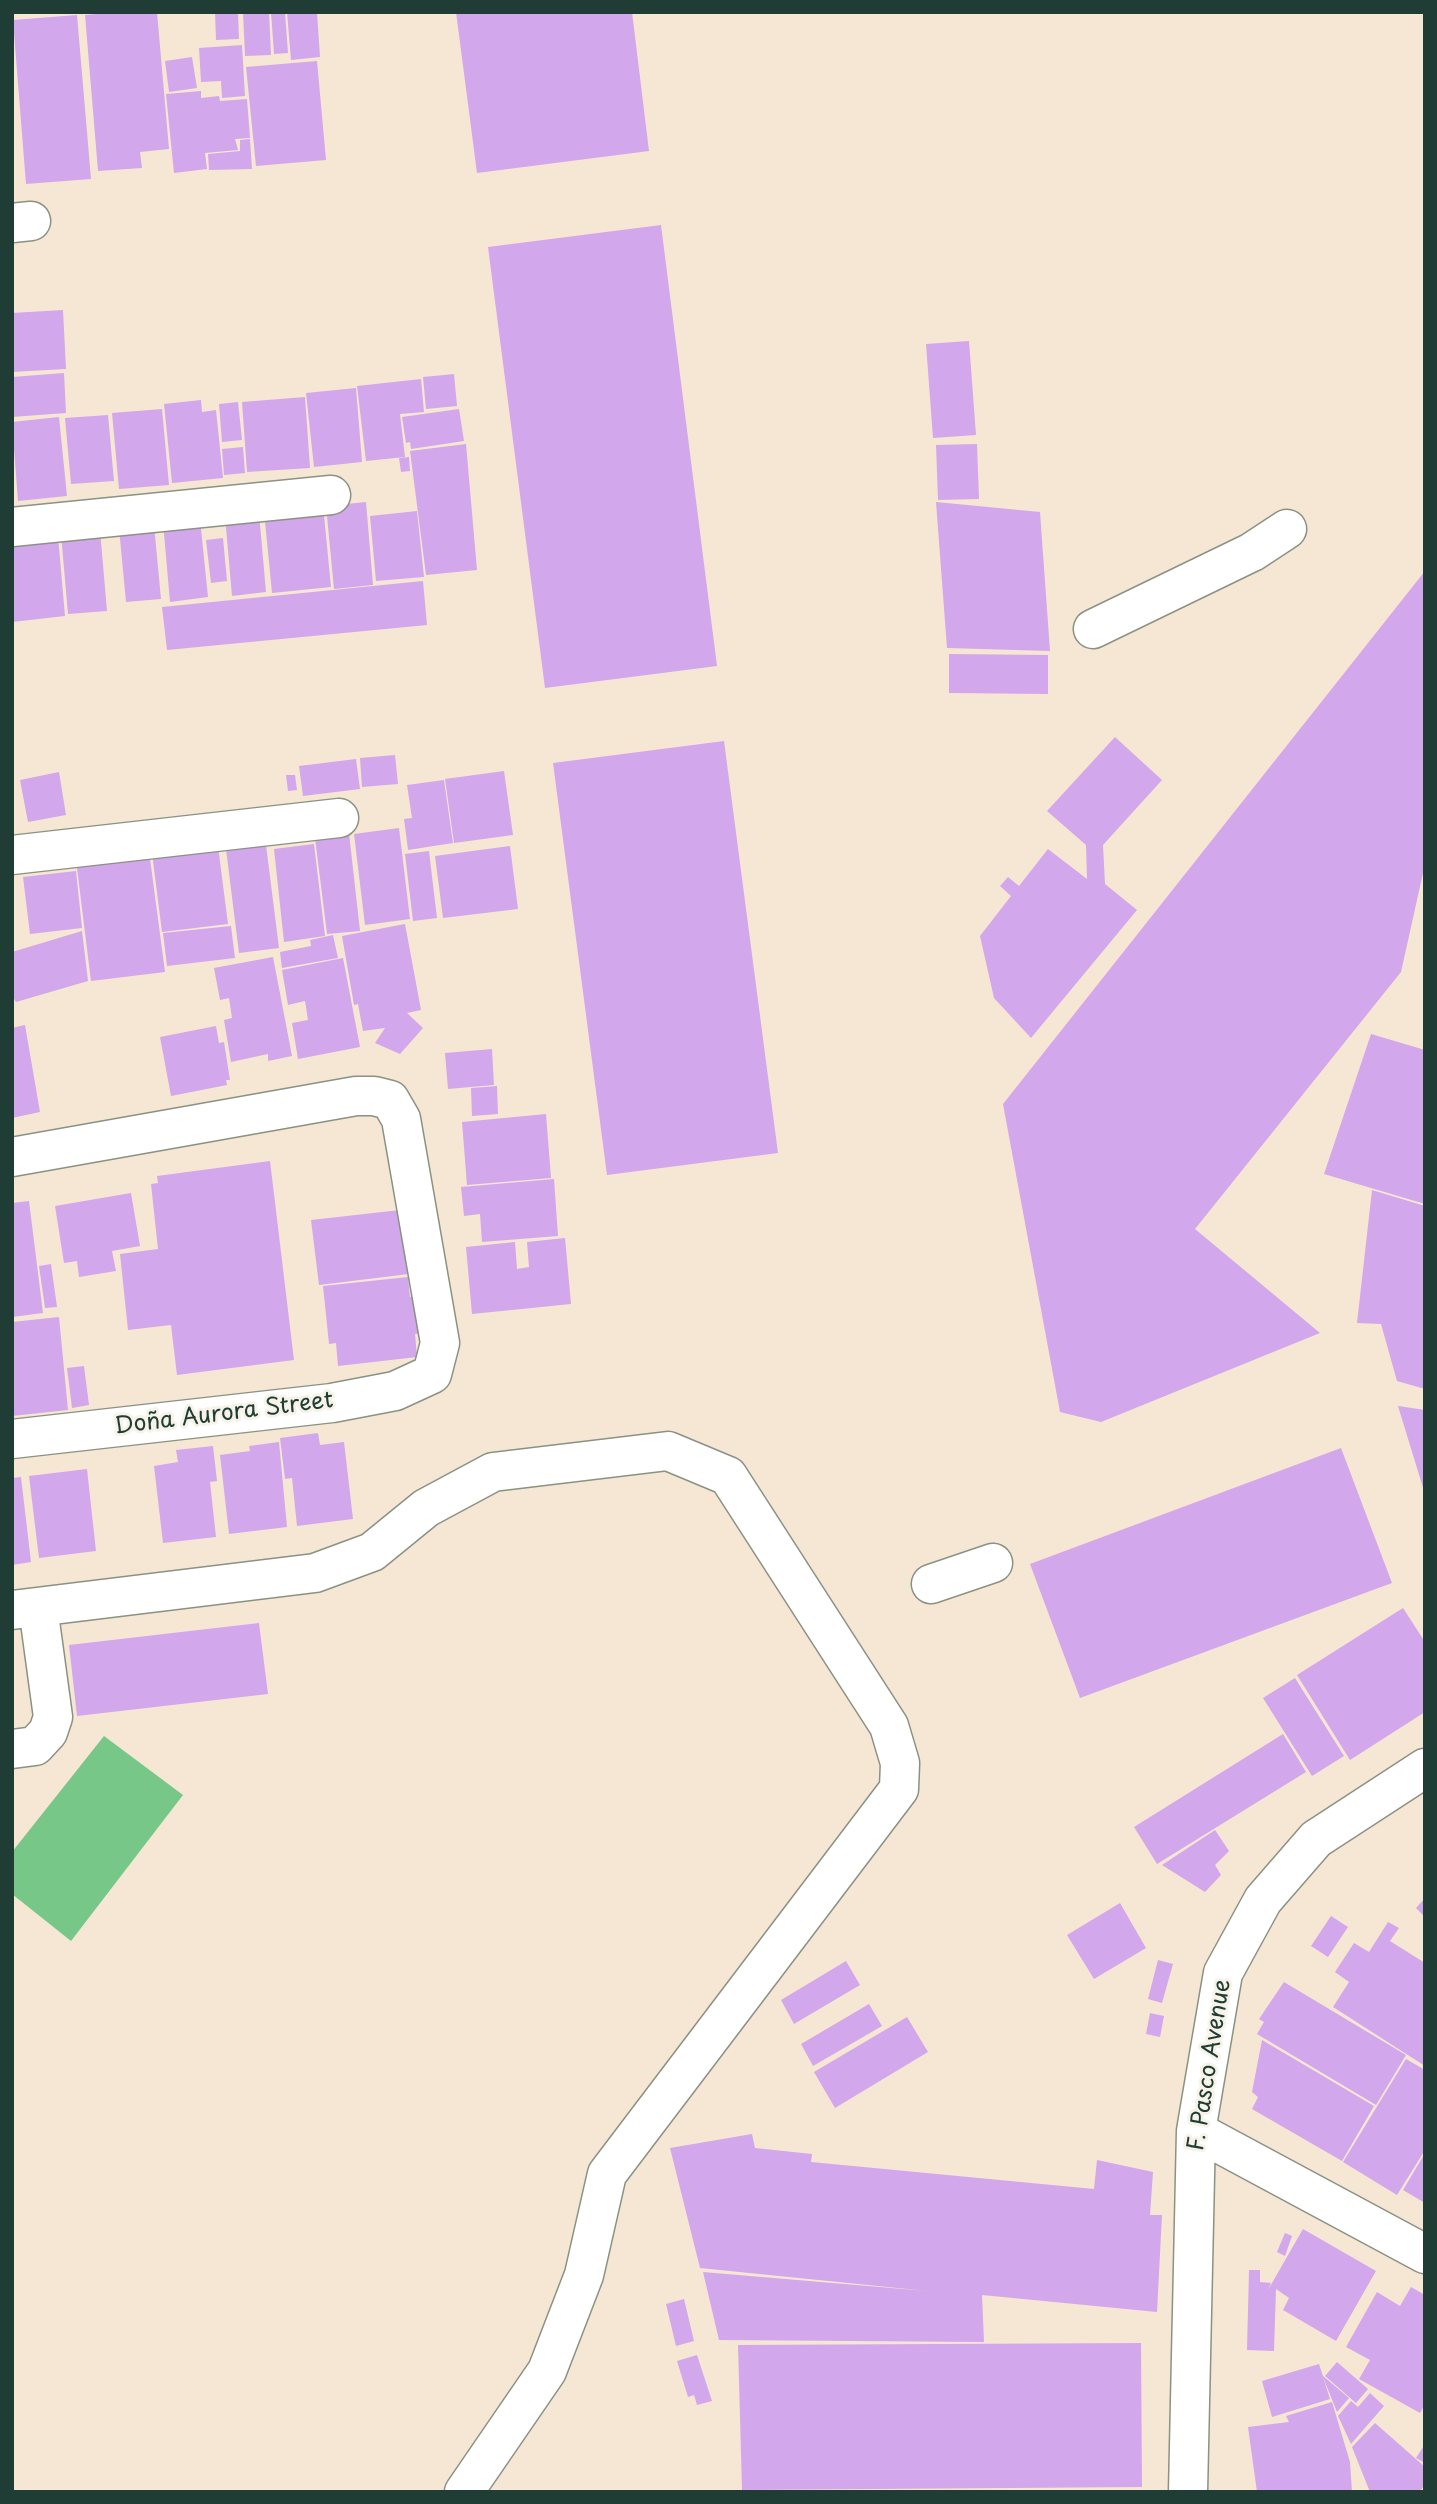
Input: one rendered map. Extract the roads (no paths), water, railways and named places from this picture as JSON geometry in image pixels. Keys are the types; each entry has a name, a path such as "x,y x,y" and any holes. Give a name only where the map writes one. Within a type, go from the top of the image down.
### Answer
{"street":[{"path":"12,527 331,495"},
{"path":"1093,629 1252,552 1287,529"},
{"path":"12,855 339,818"},
{"name":"Doña Aurora Street","path":"12,1157 356,1096 390,1100 401,1119 440,1343 432,1374 394,1391 332,1403 12,1439"},
{"path":"12,1749 35,1746 48,1732 52,1717 25,1608 315,1573 372,1552 426,1507 493,1472 668,1451 729,1476 889,1726 900,1763 899,1789 607,2174 584,2275 547,2371 464,2492"},
{"path":"931,1584 993,1563"},
{"name":"F. Pasco Avenue","path":"1188,2492 1196,2131 1223,1973 1264,1900 1316,1839 1425,1768"},
{"path":"1196,2131 1425,2254"}]}
